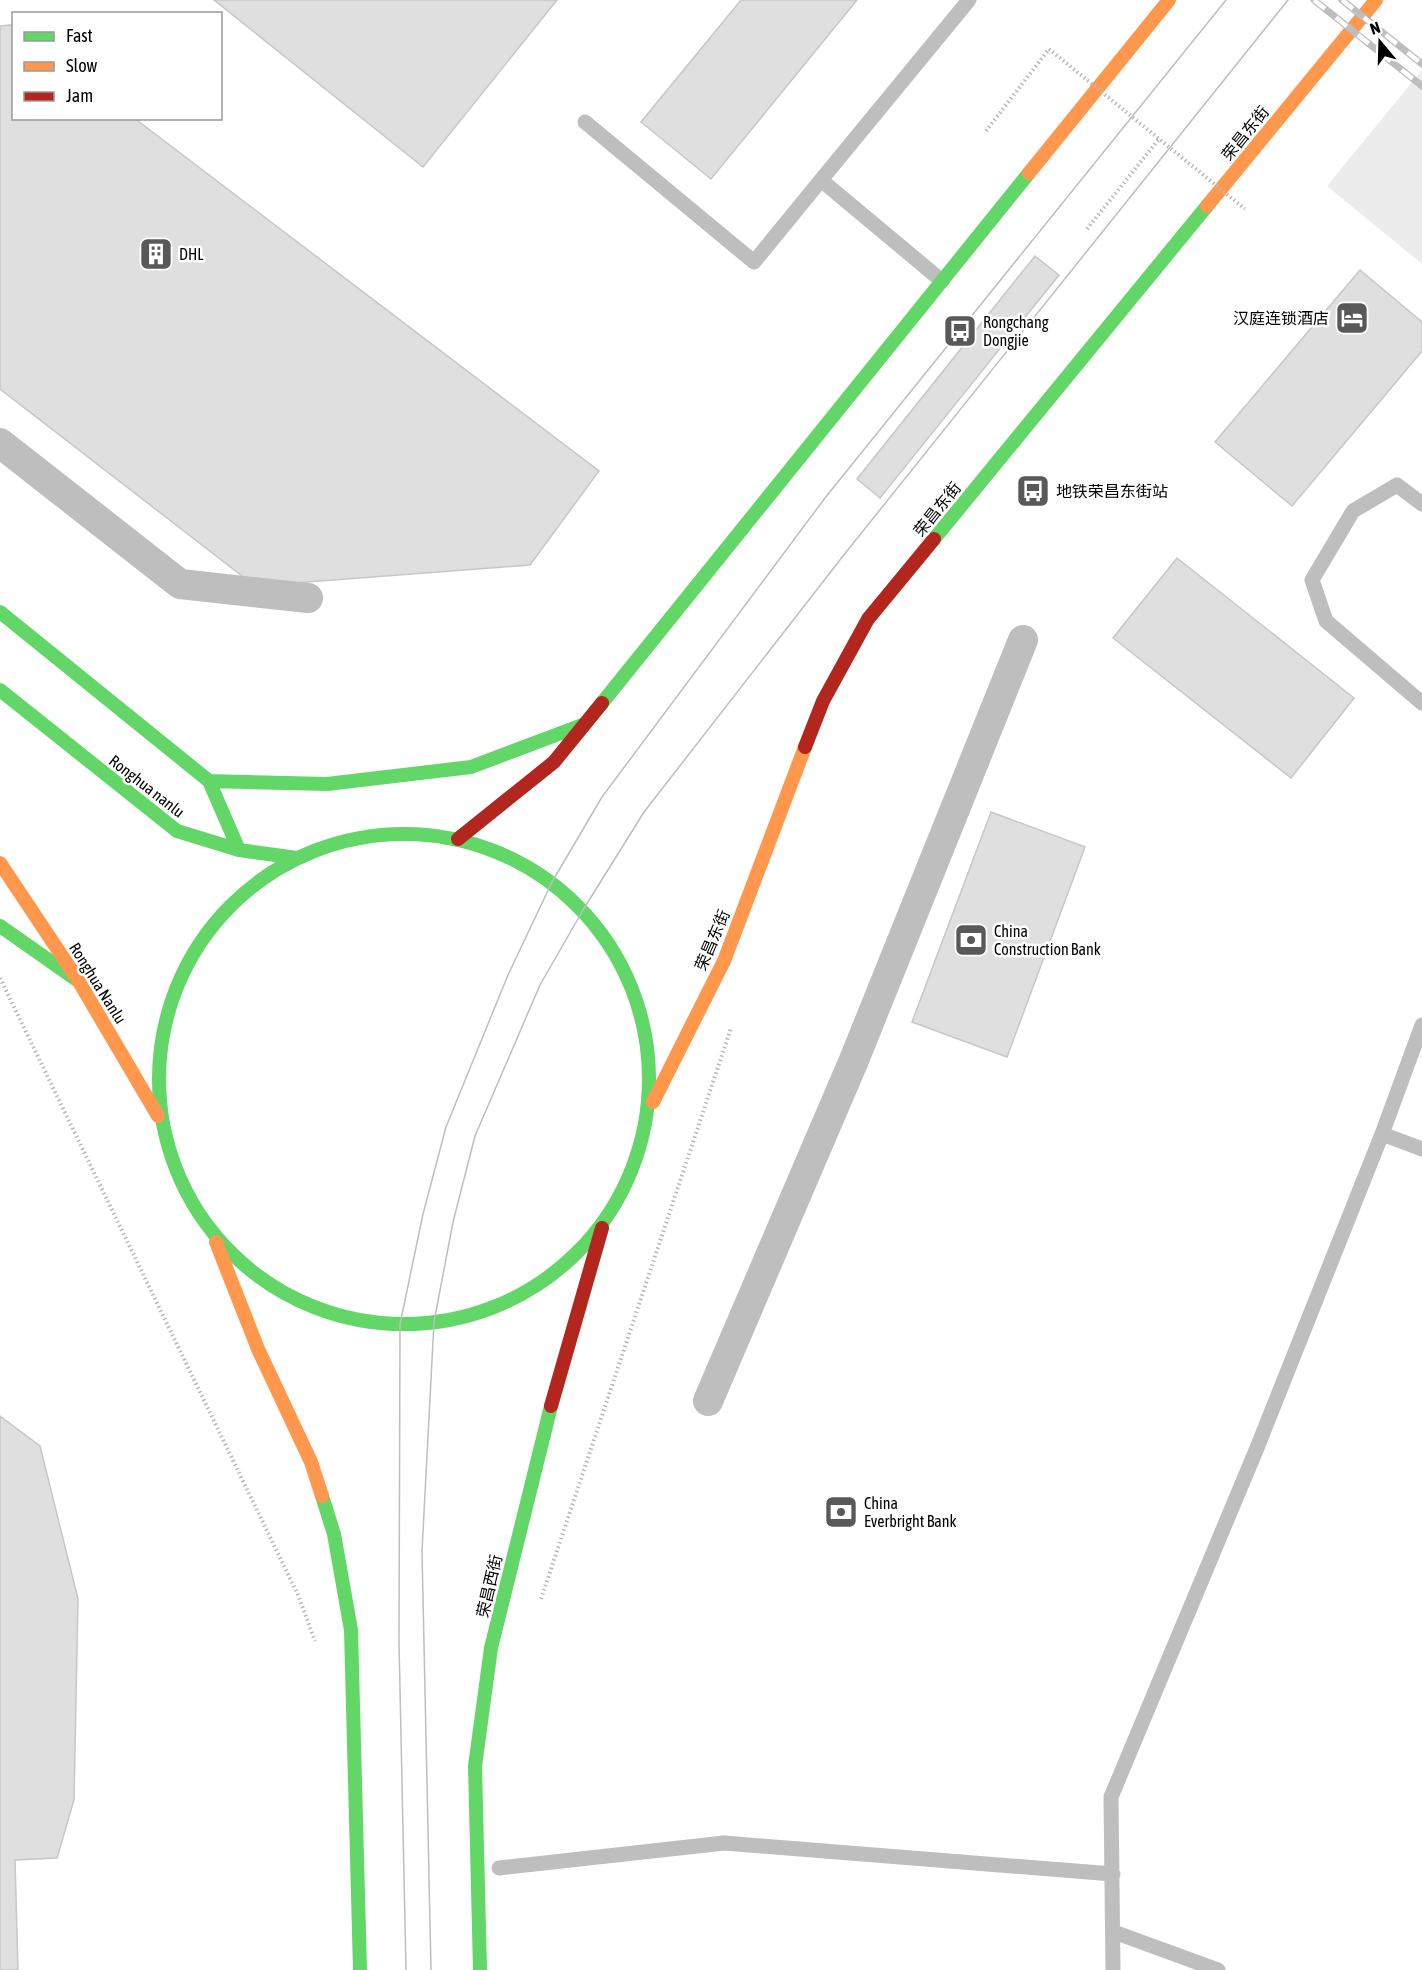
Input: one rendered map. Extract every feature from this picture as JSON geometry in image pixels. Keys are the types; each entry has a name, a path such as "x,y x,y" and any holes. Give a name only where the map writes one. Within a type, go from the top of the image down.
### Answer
{"main road":[{"path":"458,839 554,762 1169,0"},
{"name":"荣昌东街","path":"648,1114 682,1041 724,961 823,701 868,619 1376,0"},
{"path":"0,612 209,781 239,849"},
{"name":"Ronghua nanlu","path":"0,690 177,831 239,849 297,858"},
{"path":"209,781 327,784 471,767 585,724"},
{"path":"212,1232 258,1277 317,1308 367,1322 400,1324 434,1322 491,1308 550,1276 604,1221 633,1169 648,1114 649,1050 637,997 612,946 583,910 552,882 509,856 458,839 401,833 348,840 297,858 241,896 213,924 180,978 165,1020 158,1065 162,1124 183,1188 212,1232 258,1349 312,1462 334,1534 351,1630 360,1970"},
{"name":"Ronghua Nanlu","path":"0,863 78,980 162,1124"},
{"path":"0,926 78,980"},
{"name":"荣昌西街","path":"480,1970 475,1766 491,1648 560,1371 604,1221"}],"street":[{"path":"0,443 180,584 308,598"},
{"path":"708,1401 854,1060 1023,640"}],"lane":[{"path":"585,122 754,262 969,0"},
{"path":"821,180 942,281"},
{"path":"1422,504 1397,485 1353,511 1312,580 1326,621 1422,703"},
{"path":"1113,1970 1111,1797 1257,1448 1382,1134 1422,1025"},
{"path":"1382,1134 1422,1149"},
{"path":"499,1868 724,1843 1113,1874"},
{"path":"1114,1932 1218,1970"}],"path":[{"path":"986,131 1049,49 1245,209"},
{"path":"1087,229 1159,139"},
{"path":"0,978 298,1595 316,1643"},
{"path":"540,1604 733,1023"}],"shaded area":[{"path":"1422,70 1422,264 1327,186"}],"building":[{"path":"214,0 557,0 423,167"},
{"path":"741,0 857,0 711,179 641,122"},
{"name":"DHL","path":"0,26 12,26 12,120 137,120 599,471 530,565 255,586 0,389"},
{"path":"1035,256 1059,275 880,498 857,479"},
{"path":"1360,270 1422,322 1422,351 1292,506 1215,442"},
{"path":"1177,558 1354,698 1291,778 1113,638"},
{"path":"991,812 1085,847 1007,1057 912,1022"},
{"path":"0,1416 40,1446 78,1599 74,1800 57,1858 15,1860 18,1970 0,1970"}],"tram line":[{"path":"406,1970 399,1642 400,1324 423,1214 446,1127 508,975 552,882 602,797 825,498 1226,0"},
{"path":"431,1970 422,1551 434,1322 453,1222 475,1136 540,985 644,812 843,556 1288,0"}],"railway":[{"path":"1314,0 1422,86"},
{"path":"1342,0 1422,64"}],"traffic: fast":[{"path":"602,703 1029,173"},
{"path":"934,539 1207,206"},
{"path":"0,612 209,781 239,850"},
{"path":"0,690 177,831 239,850 297,858"},
{"path":"209,781 327,784 471,767 585,724"},
{"path":"404,834 452,839 498,853 540,875 577,906 608,943 630,985 644,1031 649,1079 644,1127 630,1173 608,1215 577,1252 540,1283 498,1305 452,1319 404,1324 356,1319 310,1305 268,1283 231,1252 200,1215 178,1173 164,1127 159,1079 164,1031 178,985 200,943 231,906 268,875 310,853 356,839 404,834"},
{"path":"0,926 77,980"},
{"path":"480,1970 475,1766 491,1648 551,1406"},
{"path":"322,1496 334,1534 351,1630 360,1970"}],"traffic: slow":[{"path":"1029,173 1169,0"},
{"path":"1207,206 1376,0"},
{"path":"653,1102 724,961 805,747"},
{"path":"0,863 78,980 158,1116"},
{"path":"216,1242 258,1349 311,1462 322,1496"}],"traffic: jam":[{"path":"805,747 823,701 868,619 934,539"},
{"path":"458,839 554,762 602,703"},
{"path":"551,1406 602,1228"}],"place":[{"name":"DHL","path":"156,254"},
{"name":"汉庭连锁酒店","path":"1352,318"},
{"name":"Rongchang Dongjie","path":"960,331"},
{"name":"地铁荣昌东街站","path":"1033,491"},
{"name":"China Construction Bank","path":"971,940"},
{"name":"China Everbright Bank","path":"841,1512"}]}
